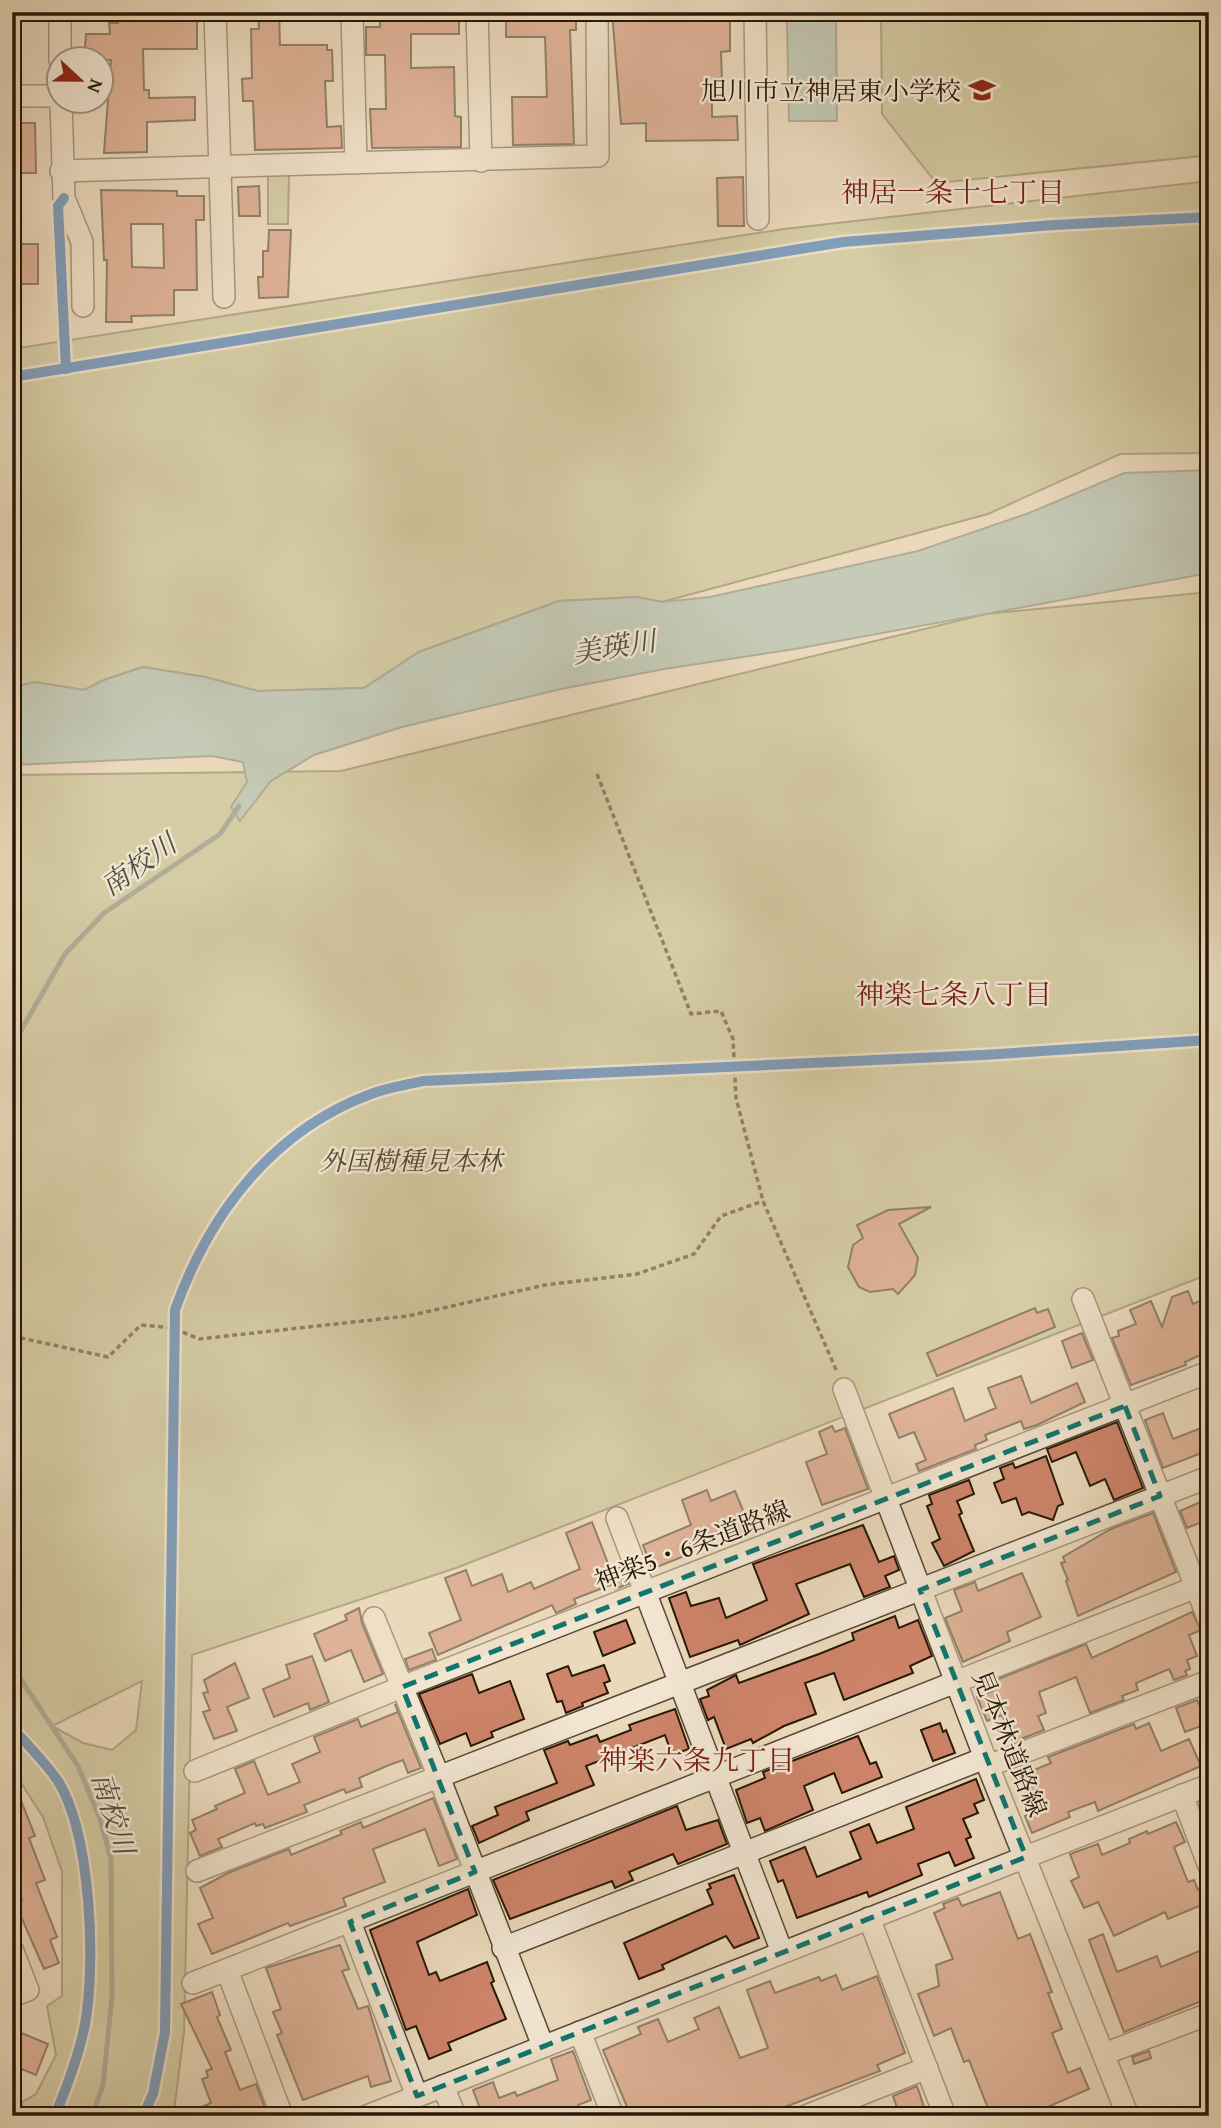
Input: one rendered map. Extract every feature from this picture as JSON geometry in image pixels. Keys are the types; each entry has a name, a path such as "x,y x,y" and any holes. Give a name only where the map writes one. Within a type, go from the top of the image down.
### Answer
{"street":[{"path":"60,12 60,46"},
{"path":"215,12 224,297"},
{"path":"352,12 356,163"},
{"path":"477,12 481,161"},
{"path":"61,171 598,156 597,12"},
{"path":"755,12 758,219"},
{"path":"12,96 46,96"},
{"path":"61,116 64,198 82,242 83,306"},
{"path":"1083,1300 1160,1496 1202,1585 1209,1620"},
{"name":"神楽5・6条道路線","path":"195,1771 402,1687 1209,1372"},
{"name":"見本林道路線","path":"844,1389 987,1762 1128,2116"},
{"path":"197,1871 1209,1477"},
{"path":"617,1518 782,1952"},
{"path":"194,1983 1202,1585"},
{"path":"374,1618 439,1777 542,2046"},
{"path":"503,1948 743,1852 1209,1681"},
{"path":"367,2116 1209,1785"},
{"path":"1182,1795 1209,1866"},
{"path":"869,1918 945,2116"},
{"path":"350,1922 417,2096"},
{"path":"12,1949 28,1990 12,1996"},
{"path":"227,1970 282,2116"},
{"path":"1104,2054 1209,2014"},
{"path":"580,2032 613,2116"},
{"path":"806,2116 927,2068"},
{"path":"443,2086 455,2116"}],"path":[{"path":"597,774 691,1014 721,1011 733,1039 737,1064 736,1098 763,1201 844,1389"},
{"path":"723,1065 750,1064"},
{"path":"12,1336 108,1357 141,1325 174,1324 199,1339 408,1316 545,1285 637,1275 694,1254 721,1216 763,1201"},
{"path":"173,1342 174,1324"}],"highlighted area":[{"path":"1125,1406 1160,1496 920,1590 1026,1857 417,2096 350,1922 475,1872 402,1687"}],"green space":[{"name":"旭川市立神居東小学校","path":"881,12 1203,12 1202,156 936,183 882,114"},
{"path":"289,172 288,224 268,224 268,173"},
{"path":"1209,181 1209,453 1120,454 988,514 662,602 637,597 559,601 419,652 364,688 258,691 205,677 143,667 84,690 34,682 12,688 12,349 784,229"},
{"name":"外国樹種見本林","path":"1209,592 1209,1274 456,1568 192,1655 184,2032 174,2111 171,2116 23,2116 22,2102 36,2094 56,2055 47,2006 62,1996 62,1872 43,1817 12,1769 12,775 341,771 986,614","holes":["142,1681 136,1730 112,1750 83,1743 52,1726"]}],"water":[{"path":"836,20 837,121 789,121 787,21"},
{"name":"美瑛川","path":"1209,470 1209,573 795,649 664,669 561,689 402,727 314,755 271,781 240,821 231,807 247,782 243,762 212,756 12,765 12,688 34,682 84,690 143,667 205,677 258,691 364,688 419,652 559,601 637,597 662,602 710,597 918,551 1029,513 1124,473"}],"building":[{"path":"118,12 145,12 145,20 197,20 197,49 143,49 144,90 149,90 149,98 195,97 195,120 147,122 147,152 104,153 107,116 116,116 116,46 85,46 86,34 110,34 109,23 118,23"},
{"path":"258,12 279,12 280,45 327,45 327,50 332,50 333,81 325,81 327,127 341,126 342,148 255,150 253,101 243,101 242,79 252,78 251,29 259,29"},
{"path":"506,12 576,12 576,30 570,30 574,144 513,145 512,97 547,97 545,37 506,37"},
{"path":"612,12 730,12 730,51 721,52 722,82 712,82 712,117 737,116 738,140 646,141 646,123 621,124"},
{"path":"459,14 459,34 411,34 411,68 454,67 455,116 461,117 461,147 372,148 370,109 386,109 385,55 366,55 366,27 380,27 380,16"},
{"path":"12,123 35,123 36,173 12,173"},
{"path":"743,177 744,226 718,226 717,178"},
{"path":"259,186 260,216 239,216 238,187"},
{"path":"101,190 177,191 177,196 204,196 204,220 196,220 197,290 174,290 174,315 131,316 132,322 106,322 107,260 104,260","holes":["131,224 163,224 164,268 132,267"]},
{"path":"269,230 291,230 288,297 259,298 258,277 263,277 263,251 268,251"},
{"path":"12,244 38,244 38,284 12,284"},
{"path":"931,1207 899,1224 918,1258 915,1275 898,1294 893,1289 870,1292 859,1287 848,1267 853,1245 863,1238 857,1225 888,1210"},
{"path":"1188,1291 1193,1304 1209,1297 1209,1351 1185,1362 1186,1365 1131,1385 1112,1338 1119,1336 1118,1331 1136,1324 1130,1310 1151,1301 1162,1327 1172,1297"},
{"path":"1035,1308 1037,1313 1048,1309 1055,1327 937,1376 927,1353"},
{"path":"1082,1333 1093,1360 1072,1368 1062,1341"},
{"path":"1021,1376 1031,1403 1077,1383 1085,1402 1037,1425 1024,1429 1021,1421 985,1435 987,1440 975,1445 976,1449 919,1471 916,1464 926,1460 914,1432 899,1438 889,1414 953,1388 965,1421 996,1408 988,1388"},
{"path":"1163,1413 1173,1439 1209,1425 1209,1450 1163,1468 1145,1420"},
{"path":"1117,1422 1143,1488 1114,1500 1105,1479 1090,1486 1076,1452 1052,1462 1047,1449"},
{"path":"832,1426 835,1432 845,1428 868,1489 822,1505 806,1462 827,1454 819,1432"},
{"path":"1046,1456 1063,1504 1058,1506 1053,1520 1029,1512 1022,1515 1016,1498 1002,1503 994,1483 1004,1479 1000,1468 1013,1463 1015,1468"},
{"path":"969,1480 974,1494 957,1501 962,1513 959,1515 974,1551 944,1566 932,1543 940,1539 927,1506 932,1504 929,1495"},
{"path":"707,1490 711,1501 735,1491 752,1532 732,1540 728,1530 684,1547 687,1555 652,1569 643,1545 691,1525 682,1500"},
{"path":"1200,1502 1207,1520 1187,1528 1180,1511"},
{"path":"1153,1513 1176,1572 1078,1616 1061,1563 1065,1562 1063,1557 1111,1529"},
{"path":"592,1522 611,1571 622,1567 628,1584 615,1589 613,1584 574,1599 576,1604 556,1613 552,1605 438,1655 429,1633 461,1620 445,1578 466,1570 472,1586 502,1574 508,1592 531,1582 534,1589 580,1569 566,1533"},
{"path":"863,1525 879,1562 894,1556 899,1570 885,1576 890,1587 864,1597 850,1564 796,1584 809,1614 740,1645 738,1640 690,1657 669,1598 686,1592 691,1606 719,1598 726,1618 767,1600 753,1564"},
{"path":"1022,1573 1041,1617 1007,1632 1010,1641 963,1662 945,1618 962,1611 954,1590 975,1582 978,1591"},
{"path":"359,1608 362,1623 383,1674 364,1682 351,1650 325,1661 314,1634 347,1620 345,1615"},
{"path":"1192,1612 1201,1630 1189,1635 1197,1656 1187,1660 1190,1669 1185,1671 1187,1675 1174,1680 1169,1669 1136,1683 1138,1690 1122,1696 1124,1700 1090,1713 1076,1677 1039,1692 1046,1713 1038,1716 1044,1730 1013,1742 1002,1715 987,1721 977,1697 992,1691 991,1682 1086,1644 1092,1658"},
{"path":"895,1616 899,1628 918,1620 932,1656 910,1666 913,1673 844,1700 834,1673 805,1683 816,1714 784,1726 753,1743 751,1739 726,1749 714,1717 708,1720 700,1699 709,1696 707,1690 736,1675 739,1683 819,1654 854,1640 852,1633"},
{"path":"626,1620 635,1643 603,1656 594,1632"},
{"path":"432,1649 436,1660 409,1670 405,1659"},
{"path":"312,1656 329,1702 310,1710 308,1703 274,1717 263,1689 290,1678 286,1665"},
{"path":"235,1663 249,1698 227,1707 237,1731 214,1739 203,1712 210,1710 203,1693 208,1692 204,1680"},
{"path":"604,1665 610,1681 604,1683 608,1693 582,1703 583,1706 566,1713 562,1701 557,1702 547,1674 568,1666 572,1676"},
{"path":"472,1674 479,1693 510,1681 524,1719 491,1732 493,1737 471,1746 466,1733 440,1744 419,1694"},
{"path":"1197,1700 1199,1704 1209,1700 1209,1723 1185,1732 1176,1708"},
{"path":"395,1704 421,1768 408,1773 403,1760 389,1765 359,1778 362,1787 346,1793 344,1789 304,1805 307,1812 265,1828 263,1824 256,1826 255,1823 218,1839 222,1847 200,1856 190,1833 196,1830 192,1820 245,1793 235,1769 254,1761 268,1795 300,1782 292,1764 320,1752 314,1737 358,1719 361,1727 398,1712"},
{"path":"675,1709 689,1749 672,1755 665,1735 586,1766 594,1785 526,1812 529,1820 479,1843 472,1826 498,1815 495,1807 557,1783 544,1750 568,1741 570,1745 597,1735 600,1742 631,1730 629,1725"},
{"path":"940,1723 943,1732 946,1730 955,1753 933,1761 921,1730"},
{"path":"1149,1723 1161,1751 1189,1739 1201,1766 1098,1811 1095,1802 1068,1812 1070,1817 1032,1833 1025,1816 1035,1812 1020,1776 1051,1763 1048,1757 1134,1724 1136,1729"},
{"path":"858,1736 870,1764 876,1762 882,1777 842,1793 834,1773 804,1786 813,1810 765,1831 760,1818 747,1823 736,1790 765,1778 763,1772"},
{"path":"12,1778 35,1836 29,1838 45,1880 36,1883 57,1937 50,1940 59,1963 44,1969 15,1903 22,1900 12,1873"},
{"path":"976,1779 984,1800 974,1804 978,1813 963,1819 971,1837 966,1839 974,1858 955,1866 949,1852 918,1864 922,1875 869,1897 867,1892 797,1918 783,1880 778,1882 770,1861 805,1847 817,1877 861,1859 850,1832 869,1824 877,1843 914,1829 906,1807"},
{"path":"433,1798 457,1859 439,1866 425,1829 373,1849 385,1882 343,1898 346,1906 290,1926 288,1923 212,1954 198,1924 213,1918 200,1888 228,1873 289,1849 291,1855 342,1834 340,1831 361,1822 363,1828"},
{"path":"677,1806 686,1830 718,1820 727,1844 678,1864 673,1854 629,1872 633,1880 615,1888 612,1881 510,1919 493,1880"},
{"path":"1176,1822 1185,1842 1174,1847 1188,1882 1194,1880 1198,1890 1203,1888 1209,1902 1168,1919 1165,1912 1114,1936 1098,1902 1084,1908 1071,1881 1079,1877 1070,1854 1098,1844 1102,1855 1130,1843 1129,1839"},
{"path":"734,1875 759,1938 734,1948 726,1936 662,1965 664,1969 639,1979 624,1943 713,1904 707,1890 711,1888 709,1884"},
{"path":"468,1889 477,1915 417,1942 429,1975 436,1972 440,1981 487,1962 494,1981 491,1983 506,2019 448,2043 451,2050 429,2059 416,2026 406,2030 370,1930"},
{"path":"1000,1892 1018,1939 1030,1934 1052,1992 1048,1993 1062,2029 1052,2033 1068,2073 1080,2068 1089,2089 1027,2116 991,2116 969,2060 964,2062 951,2028 934,2036 918,1994 939,1986 936,1965 953,1959 934,1913 945,1908 943,1904 958,1898 962,1906"},
{"path":"1103,1934 1117,1972 1157,1956 1161,1967 1204,1949 1209,1961 1209,1998 1124,2032 1089,1940"},
{"path":"340,1945 349,1969 342,1971 358,2009 368,2006 391,2081 371,2087 368,2076 303,2100 277,2035 282,2033 273,2012 281,2009 266,1968"},
{"path":"836,1975 842,1990 877,1976 905,2053 877,2065 880,2071 761,2116 631,2116 603,2050 641,2034 638,2027 658,2019 668,2042 699,2029 694,2018 719,2007 740,2058 768,2048 747,1990 770,1981 775,1993 819,1977 821,1981"},
{"path":"212,1992 220,2015 217,2017 231,2050 225,2052 240,2090 256,2084 268,2116 181,2116 211,2103 202,2079 208,2077 206,2071 212,2069 181,2004"},
{"path":"12,2029 48,2044 36,2075 12,2065"},
{"path":"573,2051 591,2100 578,2105 581,2116 483,2116 473,2090 493,2082 499,2098 515,2092 517,2096 558,2080 551,2059"},
{"path":"1149,2051 1151,2058 1134,2064 1132,2057"},
{"path":"917,2086 927,2116 900,2116 893,2096"}],"waterway":[{"name":"南校川","path":"12,1046 65,954 104,913 220,834 239,806"},
{"name":"南校川","path":"12,1666 78,1766 100,1819 111,1859 112,1996 103,2085 92,2116"}],"cycle path":[{"path":"64,198 58,206 66,369"},
{"path":"12,377 843,242 1054,225 1209,217"},
{"path":"143,2116 153,2094 165,2032 175,1310 206,1241 249,1179 304,1129 336,1110 377,1092 423,1081 983,1055 1209,1040"},
{"path":"12,1728 53,1774 69,1804 78,1833 88,1900 90,1968 85,2024 76,2059 55,2116"}],"place":[{"name":"旭川市立神居東小学校","path":"982,90"}],"district":[{"name":"神居一条十七丁目","path":"953,191"},
{"name":"神楽七条八丁目","path":"954,993"},
{"name":"神楽六条九丁目","path":"697,1759"}]}
